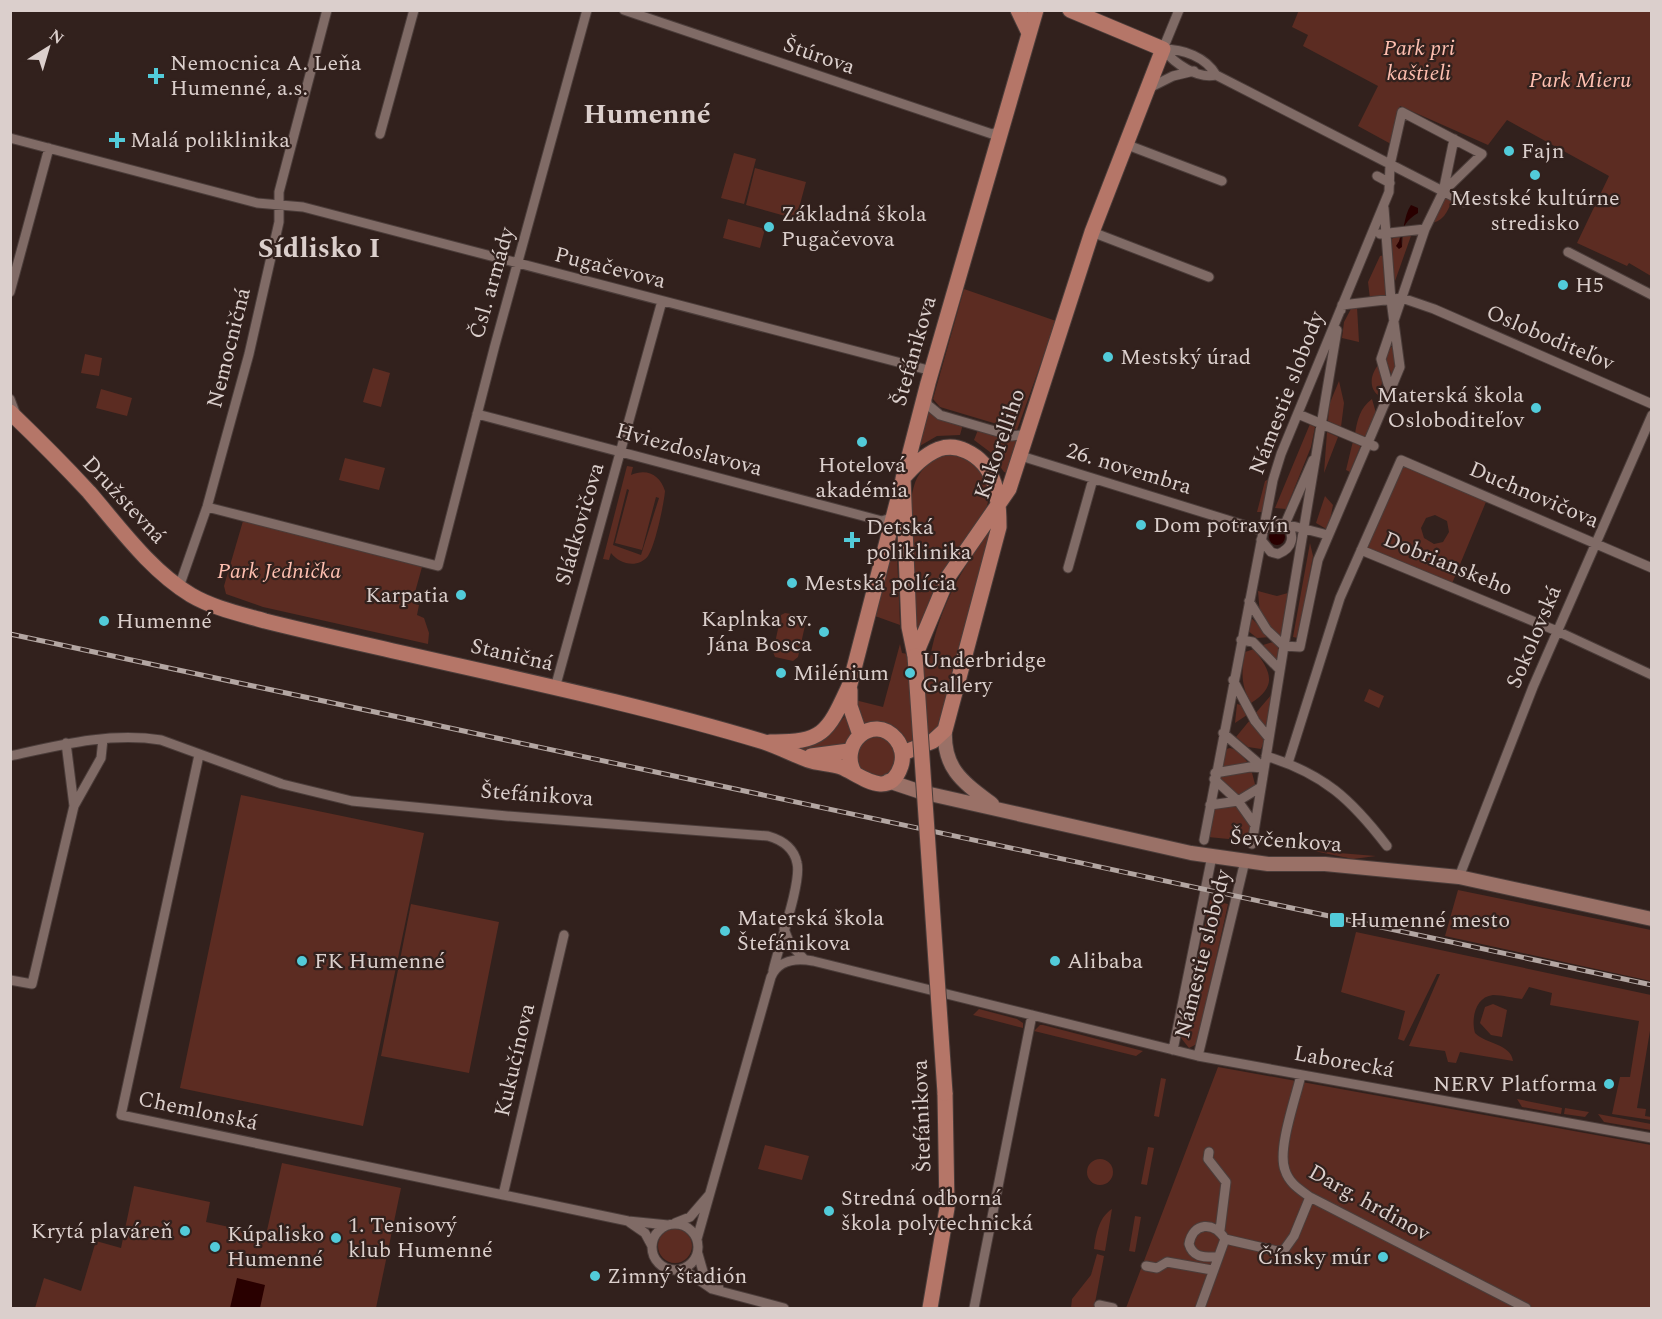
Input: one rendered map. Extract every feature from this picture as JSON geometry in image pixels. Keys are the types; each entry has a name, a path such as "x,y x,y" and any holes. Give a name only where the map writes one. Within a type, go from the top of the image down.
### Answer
{"main road":[{"path":"1018,10 1029,33"},
{"name":"Štefánikova","path":"850,684 891,518 1036,10"},
{"path":"1078,12 1163,49"},
{"name":"Kukorelliho","path":"945,730 999,527 999,503 1009,489 1029,434 1092,232 1163,49"},
{"name":"Družstevná","path":"14,416 87,490 136,547 179,587 215,606"},
{"path":"903,478 930,454 950,447 961,449 979,459 987,468 994,479 999,503 948,577 915,656"},
{"name":"Štefánikova","path":"903,478 909,627 915,656 945,1093 947,1209 931,1302"},
{"name":"Staničná","path":"215,606 298,629 555,688 764,742 817,764 838,766 855,774"},
{"path":"850,684 850,706 860,735"},
{"path":"764,742 795,742 820,734 833,719 850,684"},
{"path":"921,792 906,774 902,759 898,742 886,732 874,730 860,735 849,751 849,763 855,774 868,783 888,781 897,774 902,759 933,741 945,730"},
{"path":"945,730 944,749 950,765 962,782 996,807"},
{"path":"796,756 823,756 849,751"},
{"name":"Ševčenkova","path":"888,781 921,792 996,807 1150,845 1268,864 1325,864 1460,877 1652,919"}],"street":[{"name":"Nemocničná","path":"179,587 207,507 267,281 279,222 279,192 327,10"},
{"path":"380,134 414,10"},
{"name":"Čsl. armády","path":"207,507 438,566 587,10"},
{"name":"Štúrova","path":"624,10 992,134 1001,130"},
{"path":"1163,49 1179,10"},
{"path":"1163,49 1173,61 1206,77 1216,75"},
{"path":"1163,49 1179,49 1210,65 1216,75 1464,202"},
{"path":"1149,88 1173,76 1194,71"},
{"name":"Námestie slobody","path":"1204,840 1222,733 1273,480 1383,205 1390,183 1390,165 1402,112 1482,154 1443,192"},
{"name":"Pugačevova","path":"10,138 257,203 303,207 932,371"},
{"name":"Námestie slobody","path":"1390,391 1381,358 1425,229 1443,192 1454,139"},
{"path":"1125,144 1222,181"},
{"path":"10,292 49,148"},
{"path":"1377,176 1390,183"},
{"name":"Námestie slobody","path":"1284,646 1300,647 1318,560 1371,445 1400,367 1391,300 1383,205"},
{"path":"1371,234 1425,229"},
{"path":"1092,232 1209,278"},
{"path":"1568,252 1652,295"},
{"name":"Námestie slobody","path":"1342,305 1402,298 1434,309"},
{"name":"Sládkovičova","path":"555,688 662,301"},
{"name":"Námestie slobody","path":"1252,844 1320,423 1342,305"},
{"name":"Osloboditeľov","path":"1434,309 1652,404"},
{"path":"925,396 928,405 940,415 1012,436 1029,434"},
{"path":"10,399 14,416"},
{"name":"Hviezdoslavova","path":"477,414 882,521 891,518"},
{"name":"Námestie slobody","path":"1298,414 1371,445"},
{"name":"Sokolovská","path":"1460,877 1557,631 1652,415"},
{"name":"26. novembra","path":"1021,456 1225,520 1262,536"},
{"name":"Námestie slobody","path":"1278,554 1290,546 1293,538 1291,530 1285,524 1307,468 1315,456"},
{"name":"Duchnovičova","path":"1361,550 1401,460 1597,542 1652,568"},
{"path":"1068,568 1092,479"},
{"path":"1298,558 1271,552 1262,536 1272,523 1328,535"},
{"path":"1266,756 1288,763 1340,598 1361,550"},
{"name":"Dobrianskeho","path":"1361,550 1557,631 1652,675"},
{"path":"1249,601 1253,611 1284,646"},
{"path":"1241,640 1253,642 1276,639"},
{"path":"1253,642 1280,670"},
{"path":"1233,680 1255,721 1269,738"},
{"path":"1222,733 1264,768"},
{"path":"10,980 32,984 74,806 101,758 103,739"},
{"name":"Štefánikova","path":"10,756 66,743 103,739 161,740 282,784 352,801 507,816 768,836 777,839 790,849 798,865 798,872 773,972 697,1239"},
{"path":"66,743 74,806"},
{"name":"Chemlonská","path":"200,755 121,1115 628,1221 671,1224"},
{"name":"Ševčenkova","path":"1288,763 1326,782 1357,811 1388,846"},
{"path":"1255,825 1238,801 1215,776 1250,767 1264,768"},
{"path":"1210,805 1238,801 1261,787"},
{"name":"Námestie slobody","path":"1173,1050 1212,856"},
{"name":"Námestie slobody","path":"1198,1056 1245,861"},
{"path":"784,929 790,944 805,960"},
{"name":"Kukučínova","path":"503,1195 564,935"},
{"path":"773,972 786,962 805,960 1032,1015 974,1308"},
{"name":"Laborecká","path":"1032,1015 1198,1056 1652,1137"},
{"name":"Darg. hrdinov","path":"1301,1075 1282,1154 1284,1169 1292,1184 1310,1197 1526,1308"},
{"path":"1200,1308 1222,1234 1226,1182 1208,1159 1209,1152"},
{"name":"Štefánikova","path":"671,1224 690,1217 712,1191"},
{"path":"1216,1257 1200,1257 1189,1244 1190,1235 1197,1228 1206,1225 1222,1234 1277,1251 1284,1250 1294,1236 1310,1197"},
{"path":"628,1221 645,1233 652,1246 653,1254 662,1266 668,1269 683,1269 712,1289 725,1294 784,1308"},
{"path":"652,1246 657,1232 671,1224 688,1227 697,1239 698,1254 705,1275 725,1294"},
{"path":"683,1269 698,1254"},
{"path":"1146,1266 1157,1268 1167,1262 1212,1270"},
{"path":"920,1308 931,1302"},
{"path":"1099,1305 1113,1308"}],"green space":[{"name":"Park Mieru","path":"1299,10 1651,11 1651,276 1629,263 1627,266 1577,243 1609,176 1507,120 1488,145 1400,106 1391,144 1358,126 1378,86 1303,46 1308,35 1292,27"},
{"path":"734,153 756,159 744,204 721,198"},
{"path":"755,168 806,182 796,219 746,205"},
{"path":"1446,198 1452,201 1447,212 1442,218 1431,223 1441,201"},
{"path":"728,219 765,229 760,248 723,238"},
{"path":"1412,233 1394,284 1389,242 1395,236 1400,235 1399,243 1402,247 1403,235"},
{"path":"1385,255 1388,297 1370,299 1368,282 1380,256"},
{"path":"964,289 1056,321 1017,430 940,407 933,399"},
{"path":"1352,307 1357,307 1359,342 1342,338 1344,322"},
{"path":"1394,344 1398,367 1393,378 1384,355"},
{"path":"85,354 102,358 99,376 81,373"},
{"path":"1379,364 1383,380 1378,395 1373,388 1372,380"},
{"path":"373,368 390,373 381,407 363,402"},
{"path":"1339,381 1344,403 1341,427 1328,421 1329,405"},
{"path":"101,389 132,398 127,416 96,408"},
{"path":"1372,399 1376,413 1365,439 1355,434 1362,410"},
{"path":"927,410 934,416 963,424 960,435 937,436 918,447"},
{"path":"1310,424 1315,427 1311,447 1286,509 1275,508"},
{"path":"978,430 1020,440 1008,473 1004,472 990,452 974,440"},
{"path":"1327,432 1338,437 1324,473"},
{"path":"1353,441 1361,445 1350,472 1346,470"},
{"path":"945,454 965,459 980,471 988,488 988,498 986,509 938,582 917,640 909,533 912,493 922,470 933,460"},
{"path":"345,458 385,468 379,490 339,480"},
{"path":"1401,460 1488,497 1451,586 1361,550","holes":["1435,515 1447,521 1449,532 1443,542 1434,544 1424,538 1421,528 1426,518"]},
{"path":"627,466 633,467 631,475 642,472 652,474 660,481 665,491 651,551 644,560 634,564 619,560 611,553 609,560 603,559","holes":["627,489 629,490 615,543 642,550 656,497 659,498 641,555 613,545"]},
{"path":"1271,478 1262,512 1257,512 1265,481"},
{"path":"1325,496 1333,505 1328,530 1316,523"},
{"name":"Park Jednička","path":"243,521 422,567 412,603 419,605 417,615 424,618 429,633 428,644 263,607 226,594 224,586"},
{"path":"990,528 992,530 942,723 930,737 905,746 864,730 855,700 883,707 900,644 902,653 930,658 945,605 969,560"},
{"path":"896,531 900,625 875,616"},
{"path":"1310,543 1313,556 1298,638 1293,637"},
{"path":"1258,591 1277,596 1288,593 1281,639 1260,615"},
{"path":"785,613 803,616 806,621 798,657 793,661 775,657 773,652 781,615"},
{"path":"1249,616 1271,637 1257,638 1247,630"},
{"path":"1273,642 1279,646 1277,662 1263,645"},
{"path":"1254,649 1264,664 1269,678 1266,690 1251,703 1244,685 1243,666 1245,652"},
{"path":"1369,689 1384,696 1379,708 1364,701"},
{"path":"1272,694 1266,730 1254,715"},
{"path":"1237,704 1241,705 1247,715 1235,723"},
{"path":"845,716 850,719 854,732 846,744 809,751 800,749 801,745 828,736"},
{"path":"1250,720 1265,739 1261,749 1248,747 1236,737"},
{"path":"876,737 890,743 896,757 890,771 876,777 862,771 856,757 862,743"},
{"path":"1226,749 1237,750 1250,765 1219,771"},
{"path":"1251,769 1256,788 1244,794 1239,795 1232,792 1218,780 1219,775"},
{"name":"FK Humenné","path":"241,795 424,833 363,1126 180,1088"},
{"path":"1213,806 1237,806 1251,823 1249,841 1208,837"},
{"path":"1314,851 1376,856 1353,859"},
{"path":"1458,890 1651,930 1651,981 1445,936"},
{"path":"1210,900 1228,904 1197,1044 1189,1048 1181,1038"},
{"path":"411,904 499,922 469,1073 381,1056"},
{"path":"1356,932 1651,995 1651,1025 1637,1108 1646,1109 1645,1116 1651,1117 1651,1120 1612,1114 1620,1077 1630,1077 1639,1021 1550,1005 1552,993 1529,987 1522,999 1497,995 1487,997 1478,1004 1474,1015 1475,1033 1508,1051 1513,1061 1460,1052 1456,1063 1448,1062 1445,1051 1409,1046 1440,974 1437,974 1404,1041 1398,1039 1405,1011 1341,992"},
{"path":"1493,1004 1507,1010 1502,1037 1491,1035 1480,1023 1485,1007"},
{"path":"979,1009 1017,1019 1023,1023 1023,1028 973,1015"},
{"path":"1040,1025 1143,1051 1136,1056 1034,1031"},
{"path":"1218,1067 1651,1145 1651,1308 1126,1308"},
{"path":"1161,1078 1166,1079 1159,1117 1154,1116"},
{"path":"1517,1099 1562,1108 1561,1114 1522,1107"},
{"path":"1565,1108 1589,1112 1585,1117 1564,1114"},
{"path":"1598,1114 1651,1124 1651,1130 1604,1122"},
{"path":"765,1145 809,1156 802,1180 758,1169"},
{"path":"1148,1147 1154,1148 1147,1185 1141,1184"},
{"path":"1100,1159 1110,1162 1113,1172 1110,1182 1100,1185 1090,1182 1087,1172 1090,1162"},
{"name":"Kúpalisko Humenné","path":"282,1163 401,1188 376,1308 35,1308 44,1278 81,1291 96,1241 121,1248 134,1186 210,1202 206,1222 266,1235"},
{"path":"1112,1209 1105,1251 1094,1249 1101,1221"},
{"path":"1135,1216 1141,1217 1135,1252 1129,1251"},
{"path":"675,1229 687,1234 692,1246 687,1258 675,1263 663,1258 658,1246 663,1234"},
{"path":"1097,1254 1104,1256 1094,1308 1071,1308 1072,1299 1091,1275"}],"shaded area":[{"path":"1411,205 1418,208 1418,213 1404,226 1402,247 1399,249 1396,246"},
{"path":"1277,529 1283,531 1285,537 1283,543 1277,545 1271,543 1269,537 1271,531"},
{"path":"237,1278 265,1285 260,1308 230,1308"}],"railway":[{"path":"10,634 1652,985"}],"place":[{"name":"Nemocnica A. Leňa Humenné, a.s.","path":"156,76"},
{"name":"Malá poliklinika","path":"117,140"},
{"name":"Fajn","path":"1509,151"},
{"name":"Mestské kultúrne stredisko","path":"1535,175"},
{"name":"Základná škola Pugačevova","path":"769,227"},
{"name":"H5","path":"1563,285"},
{"name":"Mestský úrad","path":"1108,357"},
{"name":"Materská škola Osloboditeľov","path":"1536,408"},
{"name":"Hotelová akadémia","path":"862,442"},
{"name":"Dom potravín","path":"1141,525"},
{"name":"Detská poliklinika","path":"852,540"},
{"name":"Mestská polícia","path":"792,583"},
{"name":"Karpatia","path":"461,595"},
{"name":"Humenné","path":"104,621"},
{"name":"Kaplnka sv. Jána Bosca","path":"824,632"},
{"name":"Milénium","path":"781,673"},
{"name":"Underbridge Gallery","path":"910,673"},
{"name":"Humenné mesto","path":"1337,920"},
{"name":"Materská škola Štefánikova","path":"725,931"},
{"name":"FK Humenné","path":"302,961"},
{"name":"Alibaba","path":"1055,961"},
{"name":"NERV Platforma","path":"1609,1084"},
{"name":"Stredná odborná škola polytechnická","path":"829,1211"},
{"name":"Krytá plaváreň","path":"185,1231"},
{"name":"1. Tenisový klub Humenné","path":"336,1238"},
{"name":"Kúpalisko Humenné","path":"215,1247"},
{"name":"Čínsky múr","path":"1383,1257"},
{"name":"Zimný štadión","path":"595,1276"}],"district":[{"name":"Humenné","path":"647,114"},
{"name":"Sídlisko I","path":"319,248"}],"park label":[{"name":"Park pri kaštieli","path":"1419,60"}]}
